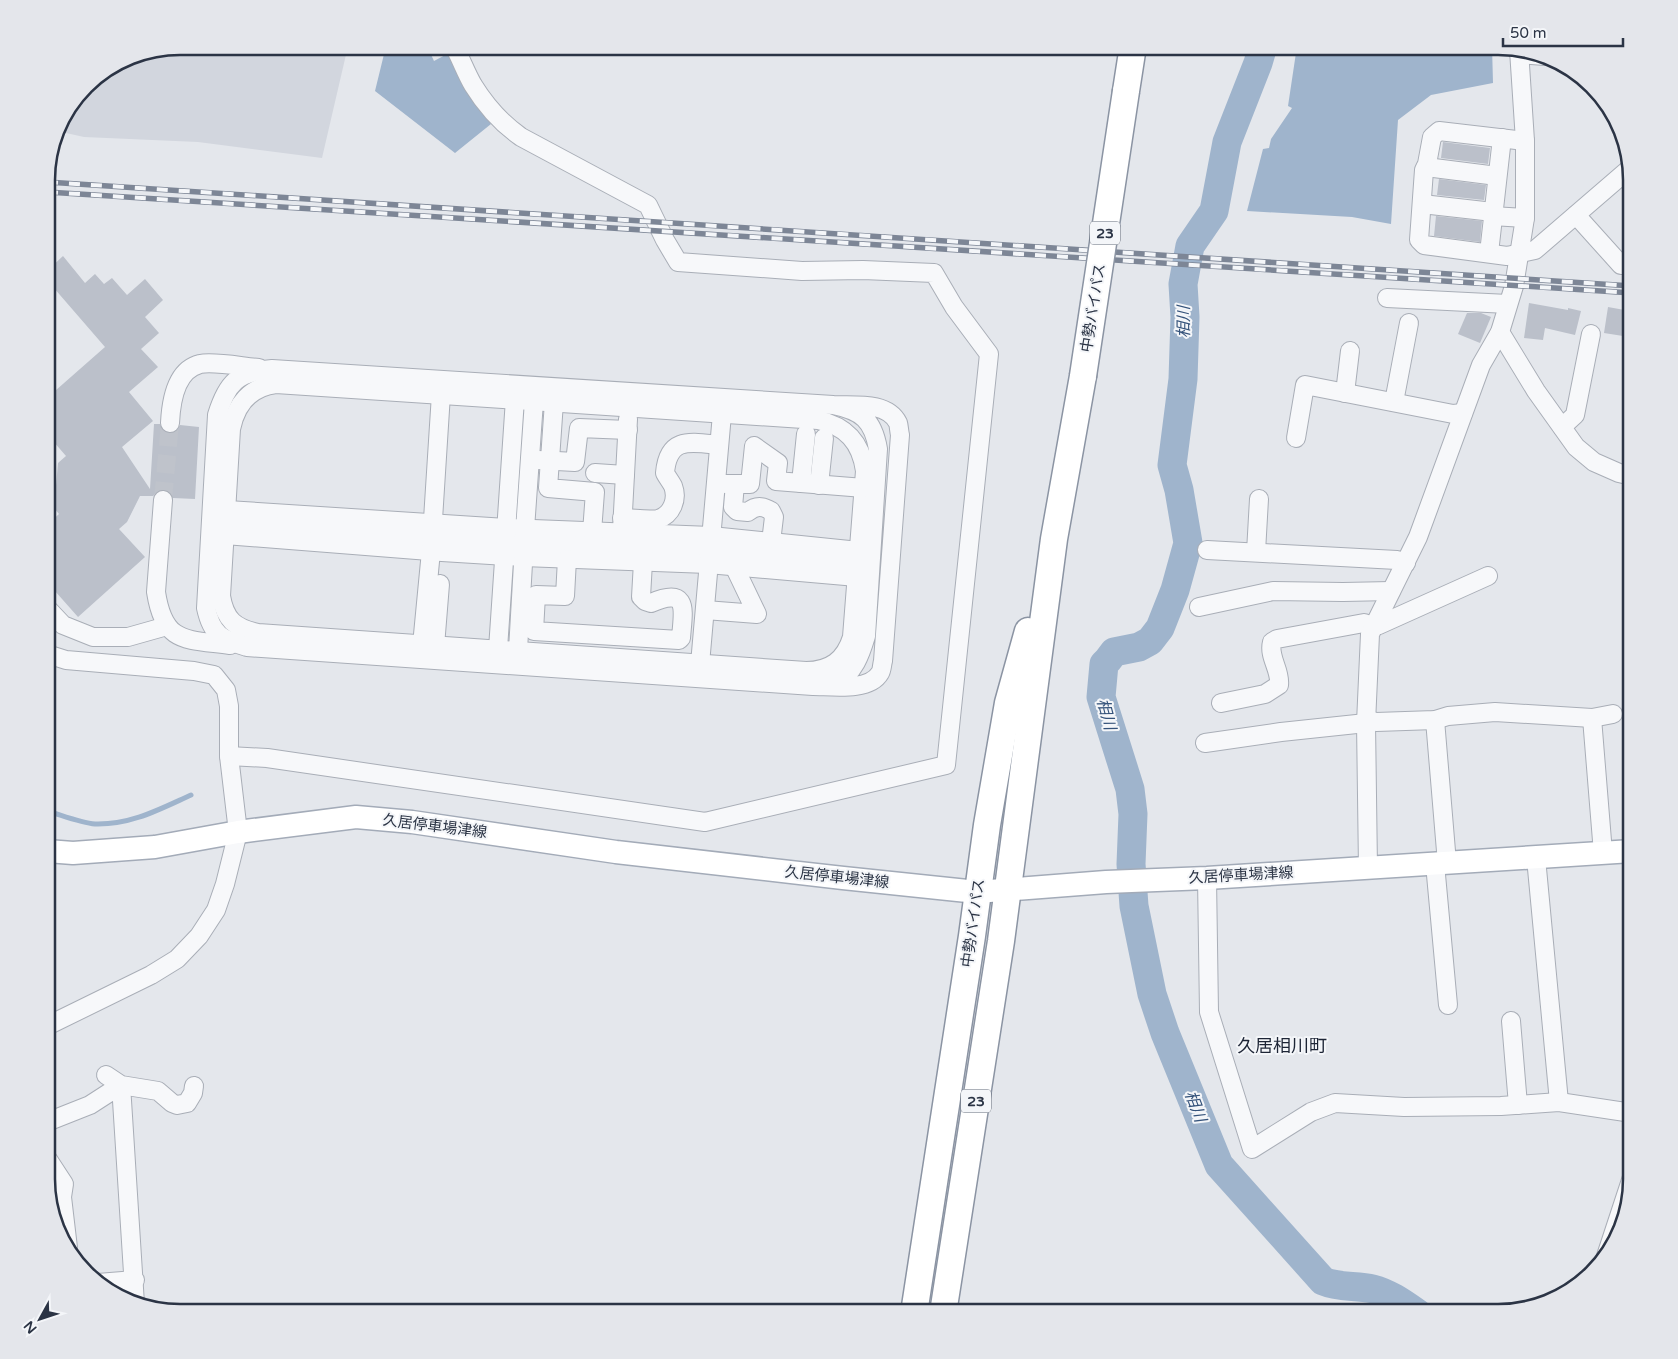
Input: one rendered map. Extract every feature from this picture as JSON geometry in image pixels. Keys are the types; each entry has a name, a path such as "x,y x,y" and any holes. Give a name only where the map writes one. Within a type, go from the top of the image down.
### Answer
{"highway":[{"name":"中勢バイパス","path":"944,1304 1008,890 1054,539 1083,376 1132,55"},
{"name":"中勢バイパス","path":"915,1304 977,892 1008,703 1054,539"}],"main road":[{"name":"久居停車場津線","path":"55,852 73,853 154,847 238,832 356,817 412,822 626,853 977,892 1106,882 1207,878 1623,852"}],"street":[{"path":"229,756 267,758 705,822 946,765 989,354 954,307 934,274 863,270 802,272 678,262 648,205 521,137 504,125 473,85 458,55"},
{"path":"1368,868 1366,721 1370,634 1418,537 1481,365 1500,332 1514,286 1525,218 1525,141 1519,57"},
{"path":"1525,141 1439,131 1432,137 1426,167 1419,240 1424,245 1508,256 1535,250 1623,173"},
{"path":"1489,253 1502,138"},
{"path":"1426,167 1525,182"},
{"path":"1422,204 1525,218"},
{"path":"1576,215 1623,265"},
{"path":"1387,298 1508,304"},
{"path":"1394,402 1409,323"},
{"path":"1500,332 1536,391 1576,446 1594,462 1623,474"},
{"path":"1562,427 1576,415 1591,334"},
{"path":"1345,393 1350,351"},
{"path":"163,500 156,592 159,608 167,626 187,640 247,648 812,686 861,686 880,673 883,661 900,435 898,424 888,412 879,408 201,364 188,370 181,379 171,406 170,423"},
{"path":"247,648 217,634 209,622 206,608 218,415 227,390 234,382 254,371 272,369"},
{"path":"276,384 447,394 818,420 831,423 851,437 858,448 864,465 864,488 852,637 848,649 840,659 829,666 817,671 806,671 258,633 240,628 226,615 222,606 221,596 232,429 236,410 242,401 257,389 266,385 276,384"},
{"path":"1296,438 1305,385 1453,414 1463,413"},
{"path":"428,646 447,394"},
{"path":"498,649 515,399"},
{"path":"518,650 534,401"},
{"path":"554,402 548,488 596,492 592,532"},
{"path":"812,686 836,682 851,670 861,655 866,636 878,449 876,434 865,417 849,408 833,405"},
{"path":"622,525 629,408"},
{"path":"700,664 722,414"},
{"path":"530,460 575,462 579,428 628,430"},
{"path":"801,483 795,453 806,434"},
{"path":"819,485 829,459 824,438"},
{"path":"524,543 592,532 664,516 671,510 675,502 673,486 664,473 668,456 674,448 682,443 690,442 719,445"},
{"path":"716,483 750,484 754,446 778,464 776,481 864,488"},
{"path":"595,473 625,475"},
{"path":"735,484 733,507 737,511 748,512 754,507 760,506 771,511 774,518 771,542"},
{"path":"1256,552 1259,499"},
{"path":"226,522 505,542 710,550 858,564"},
{"path":"622,525 710,550 734,566 757,614 705,610"},
{"path":"524,543 567,559 643,562 710,550 771,542 858,564"},
{"path":"1208,550 1397,560 1406,563"},
{"path":"567,559 565,596 536,595 534,631 679,640 681,638 684,607 678,599 672,597 665,597 652,603 645,601 641,597 643,562"},
{"path":"734,566 858,564"},
{"path":"1221,703 1265,694 1279,686 1280,678 1270,649 1272,642 1277,639 1364,623 1373,626 1379,625 1488,576"},
{"path":"1200,607 1273,590 1391,591"},
{"path":"55,616 63,624 92,637 128,637 167,626"},
{"path":"55,657 66,660 194,670 214,675 226,690 229,706 229,756 238,832 225,884 216,910 199,936 176,959 151,975 55,1022"},
{"path":"1205,743 1366,721 1435,720 1448,716 1495,712 1592,718 1613,714"},
{"path":"1592,718 1603,853"},
{"path":"1435,720 1448,1005"},
{"path":"1536,858 1560,1102"},
{"path":"1207,878 1209,1012 1252,1149 1311,1112 1335,1103 1404,1107 1518,1105 1560,1102 1623,1112"},
{"path":"1512,1021 1518,1105"},
{"path":"106,1075 121,1085 158,1091 177,1105 187,1103 193,1094 194,1086"},
{"path":"55,1119 90,1105 121,1085"},
{"path":"121,1085 136,1295"},
{"path":"55,1171 64,1184 62,1197 66,1228"},
{"path":"110,1282 135,1280"}],"shaded area":[{"path":"172,55 346,55 322,158 198,142 84,137 65,133 72,117 81,104 98,86 111,76 140,62"}],"water":[{"path":"384,55 431,55 434,61 445,55 450,55 491,124 455,153 375,91"},
{"path":"1296,55 1492,55 1493,83 1431,95 1398,120 1391,224 1352,217 1247,211 1263,149 1269,148 1271,139 1292,108 1288,106"}],"building":[{"path":"1443,142 1490,148 1488,164 1441,158"},
{"path":"1439,179 1486,185 1484,200 1437,195"},
{"path":"1436,216 1482,221 1480,242 1434,236"},
{"path":"63,256 85,283 95,274 104,284 112,278 127,295 145,279 163,300 145,317 159,333 141,349 158,367 129,392 153,421 122,447 150,489 154,424 160,424 164,431 170,434 175,432 180,425 199,427 195,499 173,498 169,492 164,490 158,491 153,496 140,496 127,522 119,529 145,557 78,617 55,591 55,518 59,514 55,509 55,497 58,463 66,456 55,443 55,391 105,347 55,289 55,264"},
{"path":"1529,303 1581,311 1575,335 1545,328 1543,340 1524,338"},
{"path":"1608,307 1623,310 1623,336 1604,333"},
{"path":"1467,313 1481,313 1491,317 1480,343 1458,334"}],"waterway":[{"name":"相川","path":"1260,55 1227,142 1214,211 1190,246 1183,284 1185,317 1183,379 1172,465 1179,490 1188,543 1175,590 1160,628 1150,641 1139,647 1114,652 1104,664 1101,697 1130,789 1133,814 1131,864 1134,906 1152,994 1165,1033 1219,1165 1323,1281 1335,1285 1379,1291 1404,1304"},
{"path":"55,813 84,822 108,824 145,815 191,795"}],"tunnel":[{"path":"163,500 170,423"}],"railway":[{"path":"55,183 1623,285"},
{"path":"55,193 1623,292"}],"district":[{"name":"久居相川町","path":"1282,1046"}]}
